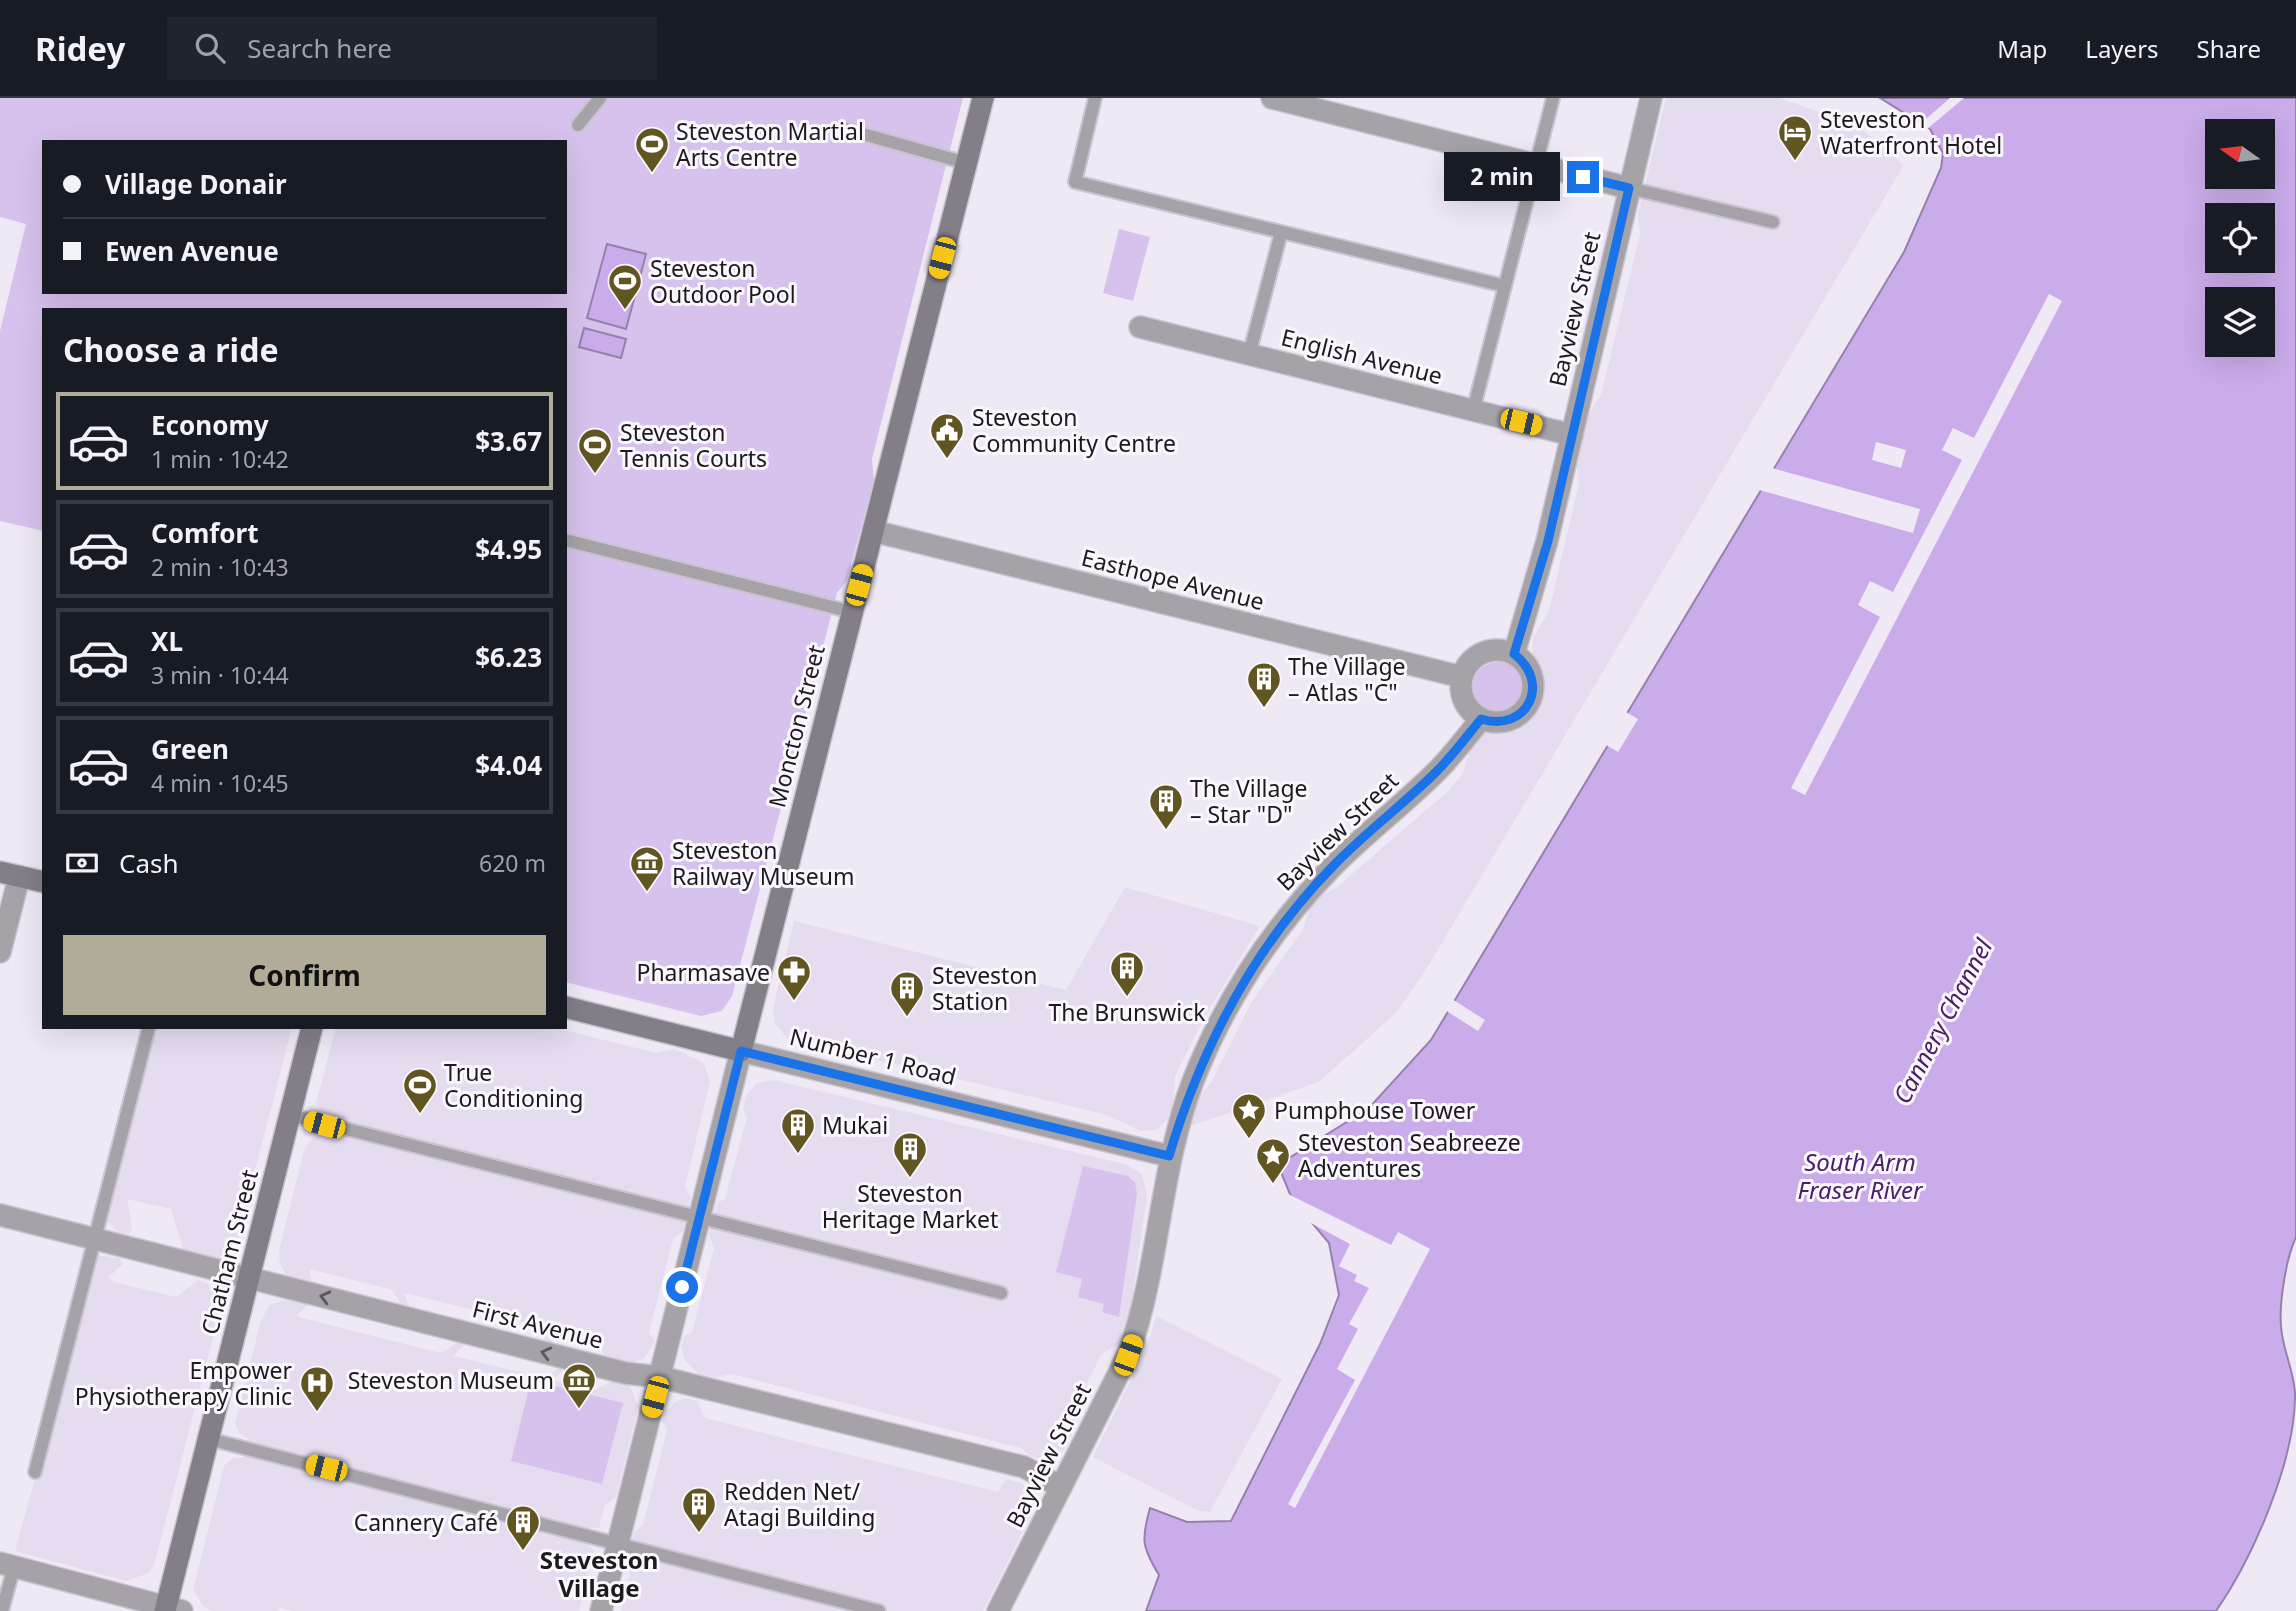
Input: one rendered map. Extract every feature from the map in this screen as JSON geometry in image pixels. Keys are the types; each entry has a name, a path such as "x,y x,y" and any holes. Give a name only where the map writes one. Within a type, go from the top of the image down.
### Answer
{"street":[{"name":"Moncton Street","path":"601,1611 983,98"},
{"path":"1272,98 1629,188"},
{"name":"Bayview Street","path":"1514,654 1531,605 1651,98"},
{"name":"English Avenue","path":"1140,327 1572,435"},
{"name":"Easthope Avenue","path":"873,531 1462,677"},
{"path":"1504,650 1514,654 1530,670 1533,681 1529,702 1523,712 1503,722 1481,719 1473,713 1462,697 1462,677 1466,667 1482,653 1504,650"},
{"name":"Bayview Street","path":"998,1611 1117,1378 1137,1330 1169,1156 1194,1080 1255,960 1314,886 1438,770 1481,719"},
{"path":"0,952 9,875 42,883"},
{"name":"Number 1 Road","path":"567,1008 1169,1156"},
{"name":"Chatham Street","path":"171,1609 209,1439 312,1029"},
{"name":"First Avenue","path":"0,1215 625,1373 660,1377 1024,1467 1062,1487"},
{"path":"7,1565 171,1609"}],"lane":[{"path":"578,125 600,98"},
{"path":"1095,98 1075,182 1505,286"},
{"path":"1473,411 1553,98"},
{"path":"845,129 966,163"},
{"path":"1629,188 1773,222"},
{"path":"1249,355 1281,233"},
{"path":"567,541 852,612"},
{"path":"36,1472 148,1029"},
{"path":"290,1115 1001,1293"},
{"path":"209,1439 617,1543 845,1607 879,1611"},
{"path":"2,1611 7,1565"}],"shaded area":[{"path":"0,98 963,98 872,459 874,480 847,580 837,593 732,996 722,1011 701,1016 567,982 567,308 42,308 42,531 0,521 0,331 26,224 0,217"},
{"path":"1666,98 1779,98 1857,125 1904,165 1424,973 1396,1013 1319,1082 1188,1127 1200,1095 1210,1084 1251,1003 1303,929 1310,908 1323,894 1336,888 1447,792 1463,773 1469,752 1479,736 1492,730 1511,729 1535,708 1540,693 1540,676 1532,657 1533,638 1549,611 1579,483 1577,465 1587,417 1601,395 1640,234 1638,214"},
{"path":"1119,229 1150,237 1133,301 1103,293"},
{"path":"1498,662 1508,664 1516,670 1522,678 1522,698 1516,706 1508,712 1498,714 1488,712 1480,706 1474,698 1472,688 1474,678 1480,670 1488,664"},
{"path":"1125,887 1260,926 1206,1014 1175,1076 1174,1100 1167,1120 1156,1130 1141,1131 1107,1115 787,1038 775,1024 773,1008 794,921 1066,990"},
{"path":"148,1029 291,1029 237,1241 230,1252 217,1258 183,1249 171,1209 127,1199 132,1228 129,1234 118,1232 110,1223 101,1219"},
{"path":"335,1029 560,1029 657,1053 674,1049 703,1062 710,1081 685,1187 691,1197 683,1231 673,1239 649,1332 655,1341 644,1359 622,1364 607,1359 595,1340 549,1328 553,1346 548,1345 536,1325 404,1293 409,1306 403,1308 392,1290 309,1269 313,1285 295,1282 287,1276 280,1264 279,1250 305,1147 318,1133 323,1113 316,1103"},
{"path":"774,1080 1128,1165 1142,1174 1147,1196 1131,1306 1124,1332 1118,1344 1101,1355 1076,1406 1075,1427 1064,1450 1045,1459 1032,1457 1021,1448 732,1374 714,1377 699,1374 685,1361 681,1346 684,1336 692,1332 714,1248 709,1235 717,1203 725,1199 747,1117 743,1109 746,1095 757,1083"},
{"path":"1083,1166 1128,1176 1135,1182 1137,1194 1119,1317 1102,1312 1104,1304 1078,1297 1082,1279 1056,1272"},
{"path":"99,1255 120,1259 123,1264 109,1277 114,1282 176,1297 198,1280 207,1283 220,1299 220,1311 155,1562 149,1573 126,1581 15,1551 95,1259"},
{"path":"290,1298 309,1304 298,1317 441,1353 459,1341 464,1345 453,1356 542,1377 562,1367 562,1372 553,1380 594,1390 615,1380 629,1385 638,1405 636,1416 616,1497 605,1505 599,1528 589,1528 586,1542 594,1551 579,1611 293,1611 280,1608 277,1611 212,1611 203,1606 193,1590 224,1466 233,1458 244,1457 248,1439 239,1433 235,1423 261,1320 270,1305"},
{"path":"1156,1316 1282,1379 1210,1512 1196,1510 1093,1457 1148,1345"},
{"path":"531,1380 623,1403 602,1484 511,1461"},
{"path":"687,1398 697,1401 705,1418 998,1492 1006,1479 1022,1483 1033,1499 1032,1513 983,1611 621,1611 630,1574 626,1566 634,1532 643,1524 667,1430 662,1421 664,1414 675,1402"}],"water":[{"name":"South Arm Fraser River","path":"1880,98 2296,98 2296,1237 2286,1268 2281,1316 2282,1334 2295,1393 2288,1447 2280,1477 2258,1536 2244,1564 2216,1611 1146,1611 1159,1575 1146,1550 1144,1536 1150,1508 1187,1522 1231,1521 1320,1344 1339,1295 1329,1243 1292,1199 1278,1165 1369,1108 1431,1040 1904,252 1941,168 1943,153 1930,129"},
{"path":"607,244 646,254 626,329 587,318"},
{"path":"584,328 626,339 621,358 579,347"}],"pier":[{"path":"1950,98 1964,98 1926,130 1918,126"},
{"path":"2049,294 2062,301 1805,795 1791,788 1880,617 1858,605 1870,581 1893,592 1962,460 1942,450 1953,428 1974,438"},
{"path":"1876,442 1906,450 1901,468 1872,460"},
{"path":"1772,468 1920,509 1913,533 1759,490"},
{"path":"1626,712 1638,719 1618,752 1606,745"},
{"path":"1452,999 1485,1020 1478,1031 1445,1010"},
{"path":"1286,1193 1391,1245 1398,1232 1430,1249 1295,1508 1288,1504 1355,1380 1337,1369 1358,1329 1349,1324 1369,1288 1354,1281 1357,1275 1339,1266 1350,1244 1307,1221"}],"place":[{"name":"Steveston Waterfront Hotel","path":"1795,162"},
{"name":"Steveston Martial Arts Centre","path":"652,174"},
{"name":"Steveston Outdoor Pool","path":"625,311"},
{"name":"Steveston Community Centre","path":"947,460"},
{"name":"Steveston Tennis Courts","path":"595,475"},
{"name":"The Village – Atlas \"C\"","path":"1264,709"},
{"name":"The Village – Star \"D\"","path":"1166,831"},
{"name":"Steveston Railway Museum","path":"647,893"},
{"name":"The Brunswick","path":"1127,998"},
{"name":"Pharmasave","path":"794,1002"},
{"name":"Steveston Station","path":"907,1018"},
{"name":"True Conditioning","path":"420,1115"},
{"name":"Pumphouse Tower","path":"1249,1140"},
{"name":"Mukai","path":"798,1155"},
{"name":"Steveston Heritage Market","path":"910,1179"},
{"name":"Steveston Seabreeze Adventures","path":"1273,1185"},
{"name":"Steveston Museum","path":"579,1410"},
{"name":"Empower Physiotherapy Clinic","path":"317,1413"},
{"name":"Redden Net/ Atagi Building","path":"699,1534"},
{"name":"Cannery Café","path":"523,1552"}],"district":[{"name":"Steveston Village","path":"599,1573"}],"route":[{"path":"682,1287 741,1051 1169,1156 1194,1080 1213,1039 1255,960 1288,917 1336,863 1438,770 1481,719 1503,722 1523,712 1529,702 1533,692 1530,670 1514,654 1531,605 1548,541 1629,188 1583,177"}],"water label":[{"name":"Cannery Channel","path":"1942,1021"}]}
